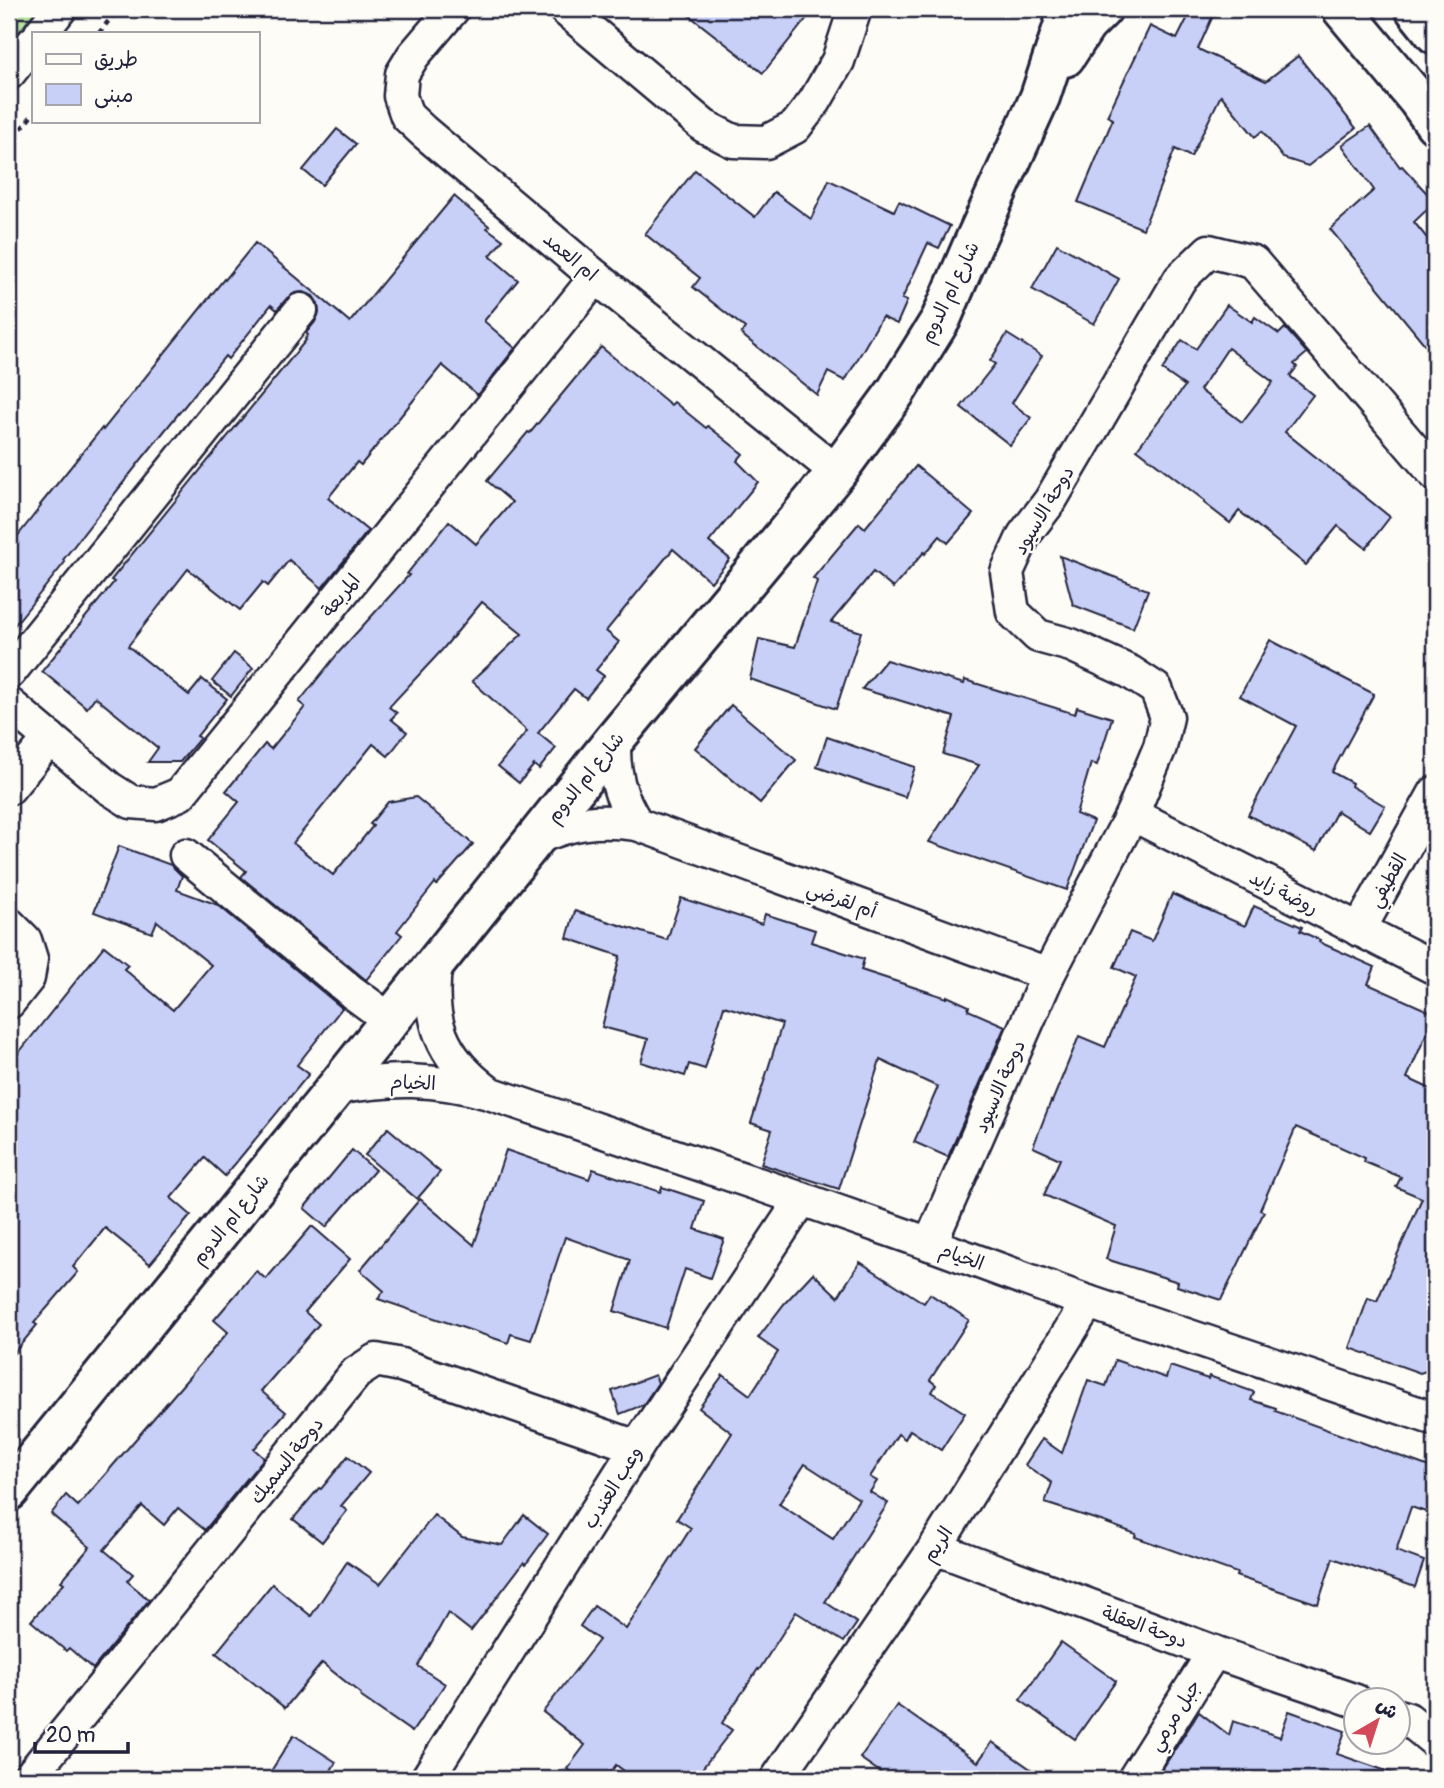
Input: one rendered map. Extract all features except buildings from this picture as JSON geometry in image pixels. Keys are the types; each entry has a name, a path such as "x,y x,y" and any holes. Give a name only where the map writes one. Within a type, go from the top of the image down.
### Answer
{"street":[{"path":"42,32 60,9"},
{"name":"ام العمد","path":"453,9 413,56 402,74 400,96 407,116 596,277 837,472"},
{"path":"565,9 704,126 733,141 766,142 795,127 815,101 838,61 855,9"},
{"name":"شارع ام الدوم","path":"9,1491 614,740 837,472 895,393 941,318 1040,97 1069,9"},
{"path":"1040,97 1086,25 1102,9"},
{"path":"1415,9 1435,34"},
{"path":"1342,15 1417,99 1435,124"},
{"path":"9,73 32,44"},
{"name":"دوحة الاسيود","path":"930,1244 1048,975 1132,814 1160,747 1167,717 1156,689 1130,672 1071,645 1038,636 1013,612 1007,572 1024,535 1049,501 1180,279 1209,251 1253,262 1435,474"},
{"name":"المربعة","path":"9,705 109,788 131,802 156,804 180,794 596,277"},
{"path":"9,673 301,310"},
{"path":"9,788 50,738"},
{"path":"614,740 613,757 619,790 637,824"},
{"name":"القطيفي","path":"1359,930 1435,793"},
{"name":"روضة زايد","path":"1132,814 1435,968"},
{"name":"أم لقرضي","path":"536,838 560,827 586,822 637,824 1048,975"},
{"path":"186,855 352,992 390,1020"},
{"path":"9,924 25,940 31,959 28,978 9,1002"},
{"name":"الخيام","path":"436,962 433,1005 446,1046 457,1064 489,1093"},
{"name":"الخيام","path":"336,1088 397,1080 429,1081 460,1085 489,1093 802,1199 1088,1302 1435,1419"},
{"name":"وعب العندب","path":"427,1779 637,1447 802,1199"},
{"name":"الريم","path":"777,1779 935,1548 1088,1302"},
{"name":"دوحة السميك","path":"27,1779 356,1373 376,1360 401,1365 637,1447"},
{"name":"دوحة العقلة","path":"935,1548 1214,1652 1342,1696"},
{"name":"جبل مرمي","path":"1134,1779 1214,1652"},
{"path":"1412,1722 1435,1741"}],"path":[{"path":"100,32 118,9"},
{"path":"9,144 32,115"}],"green space":[{"path":"9,9 37,9 9,44"}]}
